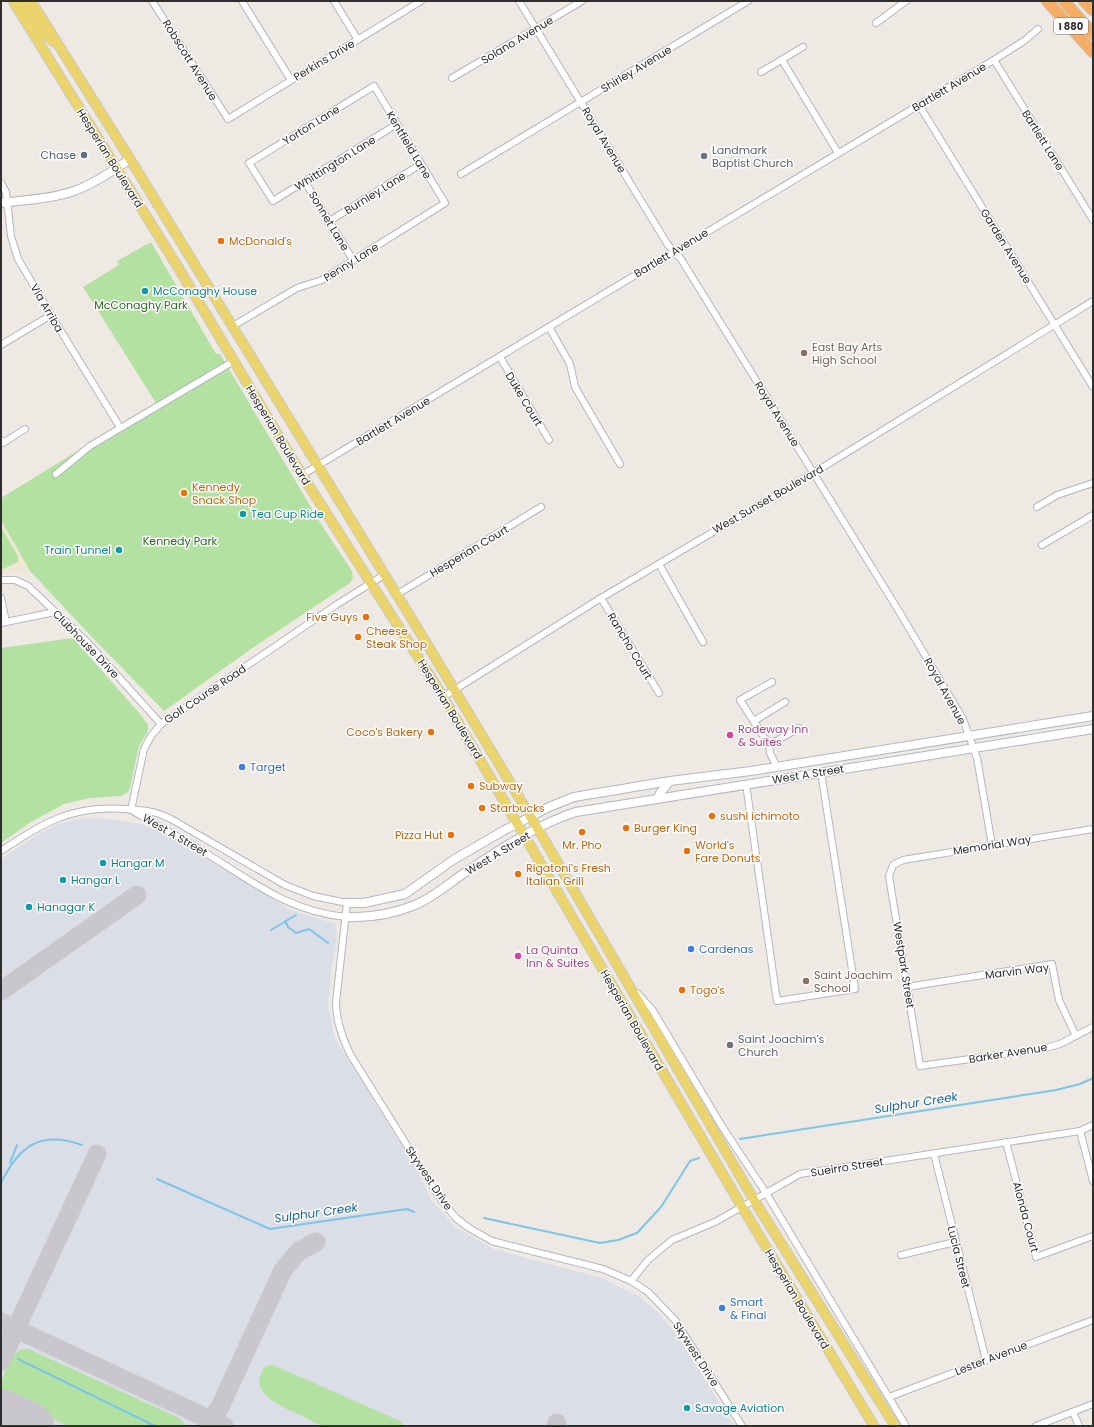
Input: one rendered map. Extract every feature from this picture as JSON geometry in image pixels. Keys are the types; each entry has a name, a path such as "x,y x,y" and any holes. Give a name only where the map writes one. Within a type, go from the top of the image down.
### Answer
{"highway":[{"name":"I 880","path":"1047,1 1093,52"},
{"name":"I 880","path":"1064,1 1093,34"},
{"name":"I 880","path":"1084,1 1093,10"}],"main road":[{"name":"Hesperian Boulevard","path":"13,1 187,282 302,475 443,697 742,1207 874,1426"},
{"path":"22,1 43,34 58,45"},
{"name":"Hesperian Boulevard","path":"31,1 214,295 455,690 538,829 754,1200 895,1426"},
{"path":"4,203 74,191 117,168 130,159"},
{"path":"187,282 199,293 214,295"},
{"name":"West A Street","path":"347,903 371,902 405,894 453,860 530,816 574,797 670,780 751,771 1093,716"},
{"name":"West A Street","path":"346,917 364,918 382,915 415,905 525,836 566,815 576,812 1093,729"},
{"path":"746,784 751,771"},
{"path":"658,798 670,780"}],"street":[{"name":"Robscott Avenue","path":"152,1 228,120"},
{"path":"242,1 291,80"},
{"path":"334,1 358,40"},
{"name":"Perkins Drive","path":"228,120 421,1"},
{"name":"Royal Avenue","path":"519,1 668,245 692,277 814,473 963,719 977,758 992,845"},
{"name":"Solano Avenue","path":"452,78 582,1"},
{"name":"Shirley Avenue","path":"461,174 748,1"},
{"path":"876,23 906,1"},
{"name":"Bartlett Avenue","path":"302,475 994,60 1024,41 1038,29"},
{"path":"761,72 803,47"},
{"path":"782,60 838,153"},
{"name":"Bartlett Lane","path":"994,60 1093,220"},
{"name":"Kentfield Lane","path":"374,86 445,203"},
{"name":"Yorton Lane","path":"273,201 249,163 374,86"},
{"name":"Garden Avenue","path":"919,105 1093,387"},
{"name":"Whittington Lane","path":"273,201 397,124"},
{"name":"Burnley Lane","path":"328,222 421,164"},
{"name":"Sonnet Lane","path":"305,182 328,222 353,260"},
{"name":"Via Arriba","path":"1,183 6,192 4,203 11,236 18,259 50,315 118,424"},
{"name":"Penny Lane","path":"233,326 297,288 322,280 445,203"},
{"name":"West Sunset Boulevard","path":"443,697 601,598 814,473 1093,300"},
{"path":"1,345 50,315"},
{"path":"549,327 570,364 575,387 620,464"},
{"name":"Duke Court","path":"500,357 549,440"},
{"path":"56,474 90,446 234,361"},
{"path":"1,440 3,443 25,429"},
{"path":"1037,507 1057,495 1093,483"},
{"name":"Hesperian Court","path":"396,595 541,507"},
{"path":"1042,545 1093,514"},
{"path":"659,564 703,642"},
{"name":"Golf Course Road","path":"131,810 144,749 151,736 161,724 370,582 384,575"},
{"name":"Clubhouse Drive","path":"1,580 16,580 28,586 87,642 161,724"},
{"path":"1,598 3,623 55,612"},
{"name":"Rancho Court","path":"601,598 659,694"},
{"path":"772,682 740,700 768,745 770,753 777,766"},
{"path":"754,721 785,702"},
{"path":"768,745 798,728"},
{"path":"746,784 777,1002 855,990 821,772"},
{"path":"1,851 54,819 76,812 104,808 131,810"},
{"name":"West A Street","path":"131,810 155,811 171,819 235,858 292,888 313,896 347,903"},
{"name":"West A Street","path":"131,810 167,829 280,899 312,912 346,917"},
{"name":"Memorial Way","path":"893,865 902,860 1093,829"},
{"name":"Westpark Street","path":"893,865 889,876 920,1066"},
{"name":"Skywest Drive","path":"347,903 336,1002 336,1016 340,1031 350,1054 444,1204 468,1228 492,1240 590,1264 631,1281 648,1292 675,1320 742,1426"},
{"name":"Marvin Way","path":"907,986 1052,964 1059,1000 1076,1036"},
{"name":"Hesperian Boulevard","path":"631,988 652,1009 723,1128 766,1193 906,1426"},
{"name":"Barker Avenue","path":"920,1066 1042,1049 1076,1036 1093,1027"},
{"name":"Sueirro Street","path":"631,1281 648,1260 672,1240 715,1222 800,1174 1080,1131 1093,1125"},
{"path":"1080,1131 1093,1181"},
{"name":"Alonda Court","path":"1006,1142 1036,1257 1093,1236"},
{"name":"Lucia Street","path":"934,1154 986,1360"},
{"path":"901,1255 955,1242"},
{"name":"Lester Avenue","path":"889,1397 1093,1320"},
{"path":"1036,1426 1093,1404"},
{"path":"1073,1412 1079,1426"}],"shaded area":[{"path":"1,521 30,571 1,575"},
{"path":"102,818 141,824 167,835 291,910 336,924 337,942 332,964 328,1005 335,1038 417,1170 430,1198 454,1226 493,1249 602,1278 638,1296 660,1314 678,1337 734,1426 1,1426 1,859 39,834 58,824 76,819"}],"green space":[{"name":"Kennedy Park","path":"151,242 216,354 220,354 321,524 352,571 353,577 350,583 251,649 164,711 30,571 1,520 1,498 156,403 83,287 119,265 117,261"},
{"path":"1,527 18,556 18,562 1,570"},
{"path":"73,638 148,725 148,731 139,746 130,788 128,792 121,796 90,798 64,804 31,822 1,843 1,648"},
{"path":"29,1349 179,1418 187,1426 68,1426 4,1396 1,1394 1,1388 6,1367 18,1351"},
{"path":"273,1365 400,1421 405,1426 326,1426 313,1422 284,1408 262,1391 259,1384 260,1375 266,1366"}],"waterway":[{"path":"271,930 296,915"},
{"path":"285,921 288,927 296,933 309,929 328,943"},
{"name":"Sulphur Creek","path":"740,1139 1056,1090 1080,1084 1093,1078"},
{"name":"Sulphur Creek","path":"1,1183 15,1159 32,1144 54,1139 82,1145"},
{"path":"10,1163 17,1145"},
{"name":"Sulphur Creek","path":"484,1218 600,1243 618,1240 637,1233 661,1207 690,1161 699,1158"},
{"name":"Sulphur Creek","path":"157,1179 270,1229 407,1209 414,1212"},
{"path":"18,1359 155,1426"}],"taxiway":[{"path":"1,991 137,895"},
{"path":"1,1361 97,1154"},
{"path":"206,1426 219,1409 283,1270 299,1251 316,1242"},
{"path":"1,1322 224,1426"},
{"path":"1,1411 30,1426"}],"runway":[{"path":"1,1413 30,1426"}],"place":[{"name":"Chase","path":"84,155"},
{"name":"Landmark Baptist Church","path":"704,156"},
{"name":"McDonald's","path":"221,241"},
{"name":"McConaghy House","path":"145,291"},
{"name":"East Bay Arts High School","path":"804,353"},
{"name":"Kennedy Snack Shop","path":"184,493"},
{"name":"Tea Cup Ride","path":"243,514"},
{"name":"Train Tunnel","path":"119,550"},
{"name":"Five Guys","path":"366,617"},
{"name":"Cheese Steak Shop","path":"358,637"},
{"name":"Coco's Bakery","path":"431,732"},
{"name":"Rodeway Inn & Suites","path":"730,735"},
{"name":"Target","path":"242,767"},
{"name":"Subway","path":"471,786"},
{"name":"Starbucks","path":"482,808"},
{"name":"sushi ichimoto","path":"712,816"},
{"name":"Burger King","path":"626,828"},
{"name":"Mr. Pho","path":"582,832"},
{"name":"Pizza Hut","path":"451,835"},
{"name":"World's Fare Donuts","path":"687,851"},
{"name":"Hangar M","path":"103,863"},
{"name":"Rigatoni's Fresh Italian Grill","path":"518,874"},
{"name":"Hangar L","path":"63,880"},
{"name":"Hanagar K","path":"29,907"},
{"name":"Cardenas","path":"691,949"},
{"name":"La Quinta Inn & Suites","path":"518,956"},
{"name":"Saint Joachim School","path":"806,981"},
{"name":"Togo's","path":"682,990"},
{"name":"Saint Joachim's Church","path":"730,1045"},
{"name":"Smart & Final","path":"722,1308"},
{"name":"Savage Aviation","path":"687,1408"}],"park label":[{"name":"McConaghy Park","path":"141,305"}]}
